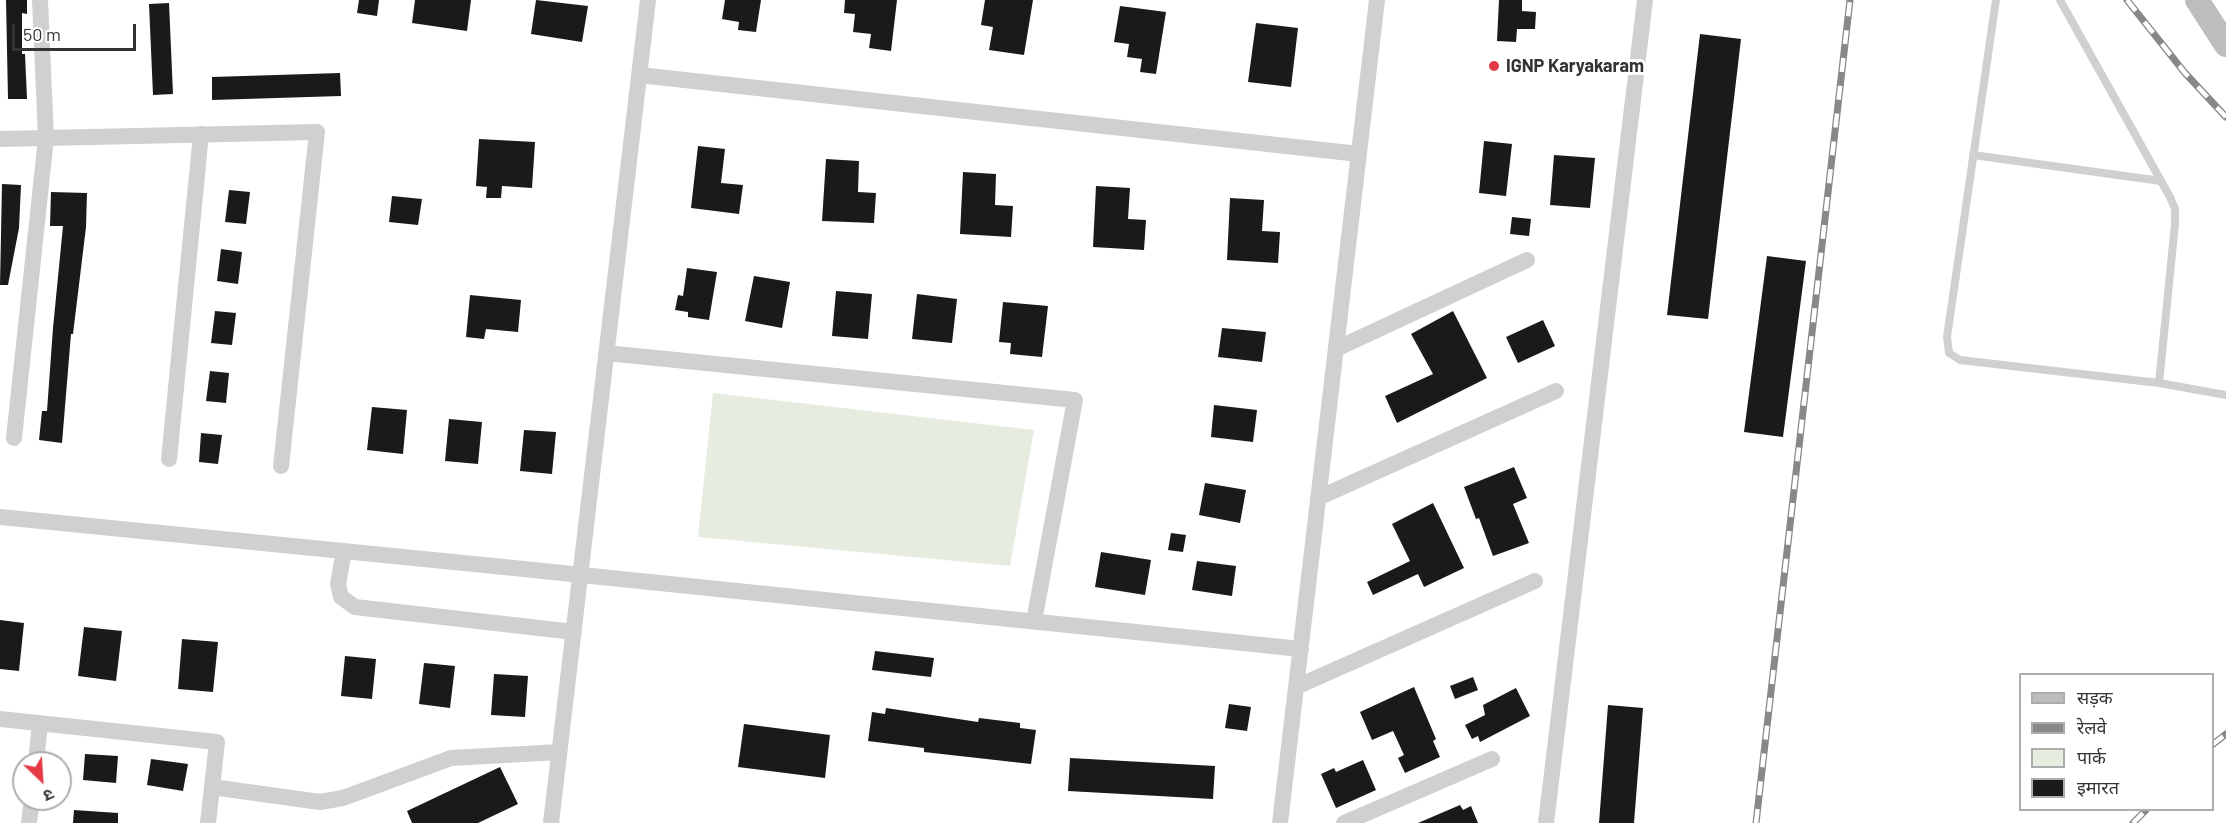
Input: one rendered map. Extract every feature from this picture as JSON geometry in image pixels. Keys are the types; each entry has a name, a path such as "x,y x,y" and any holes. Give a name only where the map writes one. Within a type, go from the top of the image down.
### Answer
{"street":[{"path":"14,438 46,138 40,0"},
{"path":"551,823 648,0"},
{"path":"1280,823 1377,0"},
{"path":"1546,823 1645,0"},
{"path":"2198,0 2226,45"},
{"path":"639,75 1359,154"},
{"path":"0,139 317,132 281,466"},
{"path":"169,459 201,134"},
{"path":"1336,350 1527,260"},
{"path":"606,353 1075,400 1034,621"},
{"path":"1318,498 1556,391"},
{"path":"0,517 580,574 1301,649"},
{"path":"344,551 338,584 341,597 355,607 574,632"},
{"path":"1296,687 1535,581"},
{"path":"0,719 216,742 208,823"},
{"path":"37,751 40,723"},
{"path":"212,787 320,801 343,798 451,758 559,752"},
{"path":"1344,823 1492,759"}],"lane":[{"path":"1996,0 1947,337 1948,353 1960,360 2159,382 2226,395"},
{"path":"2060,0 2175,209 2159,382"},
{"path":"1973,155 2161,181"}],"green space":[{"path":"713,393 1034,430 1010,566 698,537"}],"building":[{"path":"6,0 27,0 27,14 22,13 22,54 25,54 27,99 8,99"},
{"path":"359,0 379,0 377,16 357,13"},
{"path":"415,0 471,0 467,31 412,23"},
{"path":"536,0 588,6 582,42 531,34"},
{"path":"725,0 761,0 756,32 738,30 739,22 722,19"},
{"path":"845,0 897,0 891,51 869,48 871,34 853,32 855,14 844,13"},
{"path":"985,0 1033,0 1024,55 989,50 993,27 981,25"},
{"path":"1499,0 1522,0 1522,11 1536,12 1535,29 1517,29 1516,42 1497,41"},
{"path":"169,3 173,94 153,95 149,4"},
{"path":"1120,6 1166,12 1156,74 1140,72 1142,59 1127,57 1129,44 1114,42"},
{"path":"1256,23 1298,28 1291,87 1248,82"},
{"path":"1700,34 1741,39 1708,319 1667,315"},
{"path":"340,73 341,96 212,100 212,77"},
{"path":"479,139 535,142 532,188 502,186 501,198 486,198 487,187 476,186"},
{"path":"1484,141 1512,144 1506,196 1479,193"},
{"path":"698,146 725,149 721,183 743,185 739,214 691,208"},
{"path":"1554,155 1595,158 1590,208 1550,205"},
{"path":"826,159 859,161 858,192 876,193 874,223 822,221"},
{"path":"963,172 996,174 995,205 1013,206 1011,237 960,234"},
{"path":"2,184 21,185 19,228 8,285 0,285"},
{"path":"1096,186 1130,188 1128,219 1146,220 1144,250 1093,247"},
{"path":"229,190 250,192 246,224 225,222"},
{"path":"51,192 87,193 86,227 73,334 71,334 62,443 39,440 42,411 47,411 63,226 50,226"},
{"path":"392,196 422,199 418,225 389,222"},
{"path":"1230,198 1264,200 1262,231 1280,232 1278,263 1227,260"},
{"path":"1512,217 1531,219 1529,236 1510,234"},
{"path":"221,249 242,252 238,284 217,281"},
{"path":"1767,256 1806,261 1783,437 1744,432"},
{"path":"687,268 717,272 709,320 688,317 688,312 675,310 678,295 683,296"},
{"path":"754,276 790,282 782,328 745,321"},
{"path":"836,291 872,294 868,339 832,336"},
{"path":"917,294 957,299 952,343 912,339"},
{"path":"470,295 521,300 518,332 486,329 484,339 466,337"},
{"path":"1003,302 1048,306 1042,357 1010,354 1011,343 999,342"},
{"path":"215,311 236,313 232,345 211,343"},
{"path":"1453,311 1487,378 1397,423 1385,396 1433,374 1411,334"},
{"path":"1543,320 1555,346 1518,363 1506,337"},
{"path":"1222,328 1266,332 1262,362 1218,357"},
{"path":"210,371 229,373 226,403 206,401"},
{"path":"1214,405 1257,410 1253,442 1211,437"},
{"path":"372,407 407,410 403,454 367,450"},
{"path":"449,419 482,422 478,464 445,461"},
{"path":"524,430 556,432 552,474 520,471"},
{"path":"201,433 222,435 218,464 199,462"},
{"path":"1514,467 1527,498 1513,504 1529,543 1493,556 1479,518 1476,519 1464,487"},
{"path":"1205,483 1246,490 1240,523 1199,515"},
{"path":"1433,503 1464,568 1424,587 1418,574 1373,595 1367,582 1410,561 1392,524"},
{"path":"1171,533 1186,535 1183,552 1168,550"},
{"path":"1101,552 1151,560 1145,595 1095,587"},
{"path":"1197,561 1236,566 1232,596 1192,590"},
{"path":"0,620 24,623 19,671 0,669"},
{"path":"84,627 122,631 116,681 78,676"},
{"path":"182,639 218,642 213,692 178,689"},
{"path":"875,651 934,658 931,677 872,670"},
{"path":"345,656 376,659 372,699 341,696"},
{"path":"424,663 455,666 450,708 419,704"},
{"path":"494,674 528,676 525,717 491,715"},
{"path":"1473,677 1478,690 1455,699 1450,686"},
{"path":"1414,687 1436,739 1433,741 1440,757 1405,773 1398,758 1404,755 1393,731 1372,740 1360,712"},
{"path":"1516,688 1530,716 1480,742 1478,736 1472,739 1465,725 1485,715 1483,705"},
{"path":"1229,704 1251,707 1247,731 1225,728"},
{"path":"1608,705 1643,708 1634,823 1599,823"},
{"path":"886,708 978,722 979,718 1020,723 1020,728 1036,730 1031,764 924,752 924,748 868,741 872,712 885,714"},
{"path":"744,724 830,735 825,778 738,767"},
{"path":"85,754 118,756 116,783 83,780"},
{"path":"1070,758 1215,766 1213,799 1068,791"},
{"path":"151,759 188,764 183,791 147,785"},
{"path":"1363,760 1376,790 1336,808 1321,774 1334,768 1336,772"},
{"path":"500,767 518,804 478,823 412,823 407,811"},
{"path":"1460,805 1463,810 1471,806 1478,823 1418,823"},
{"path":"74,810 118,813 118,823 73,823"}],"railway":[{"path":"1756,823 1850,0"},
{"path":"2127,0 2185,73 2226,117"},
{"path":"2214,743 2226,734"},
{"path":"2133,823 2145,811"}],"place":[{"name":"IGNP Karyakaram","path":"1494,66"}]}
